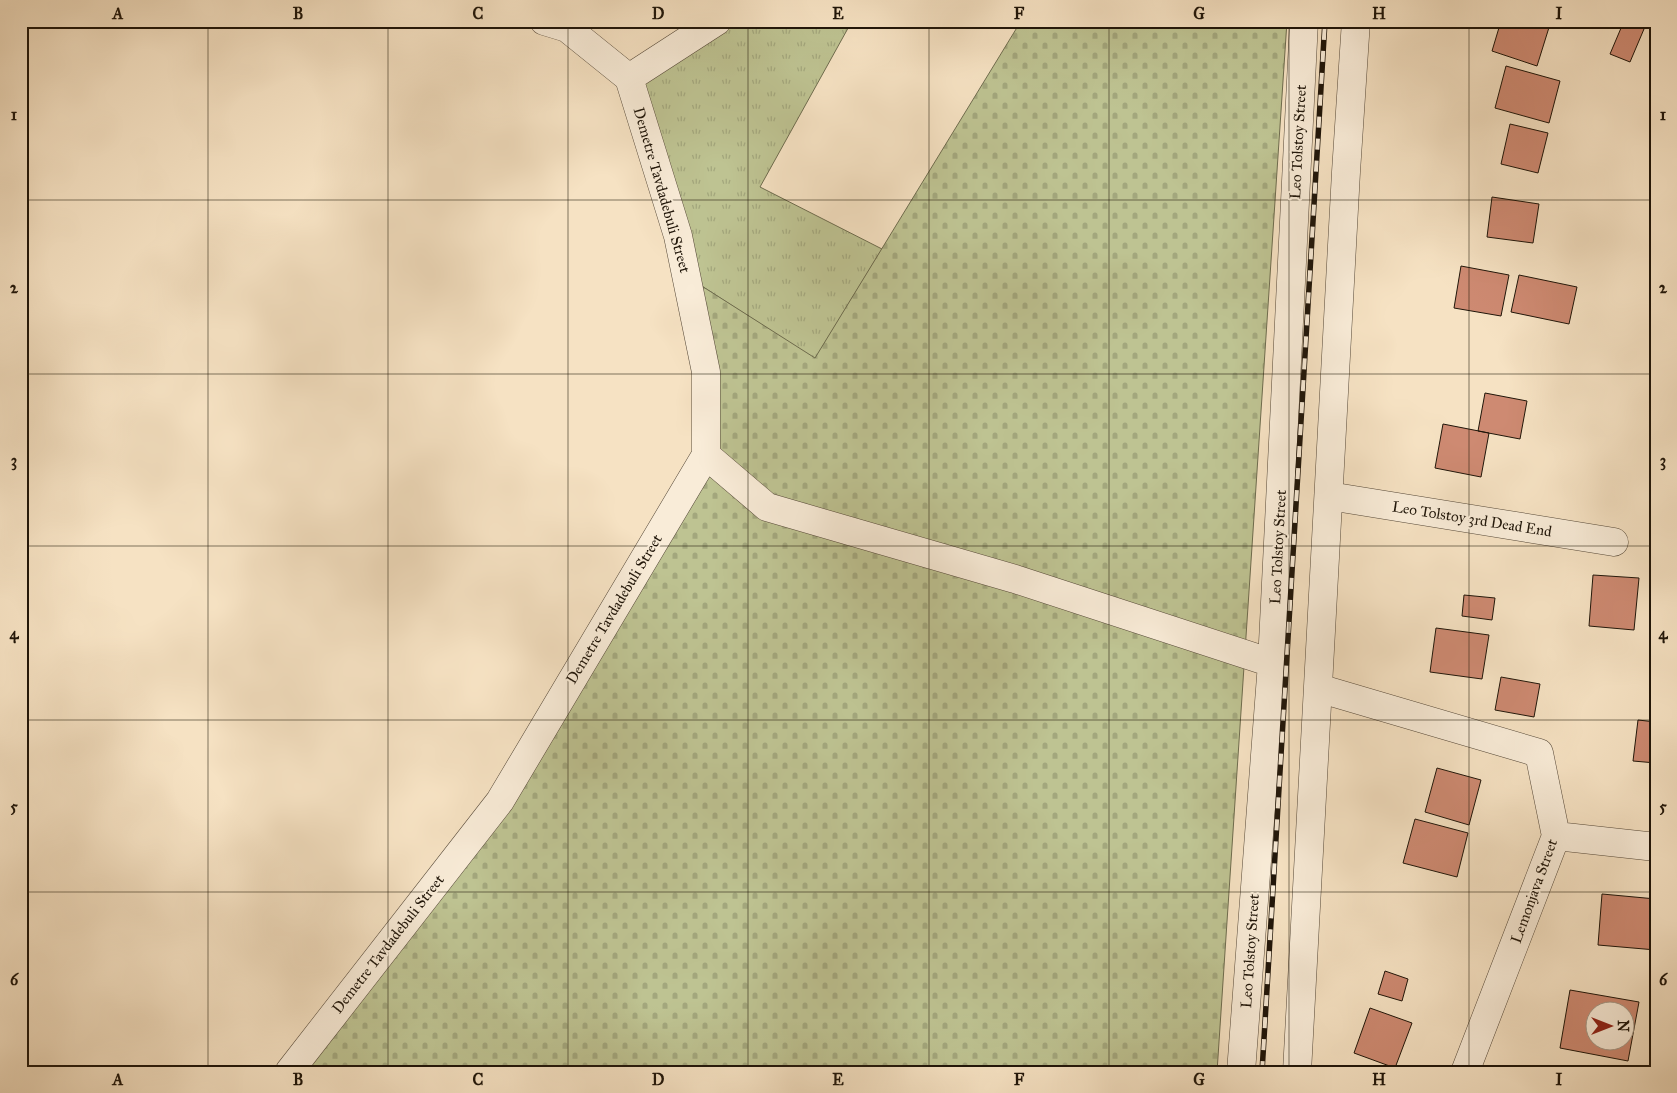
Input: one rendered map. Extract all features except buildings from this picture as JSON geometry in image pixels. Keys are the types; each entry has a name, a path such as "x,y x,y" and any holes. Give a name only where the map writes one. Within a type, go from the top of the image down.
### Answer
{"street":[{"path":"544,21 567,28 629,78 718,21"},
{"name":"Leo Tolstoy Street","path":"1241,1072 1272,663 1304,21"},
{"path":"1298,1072 1346,172 1356,21"},
{"name":"Demetre Tavdadebuli Street","path":"289,1072 500,800 706,455 706,372 678,236 629,78"},
{"path":"706,455 767,507 1016,579 1272,663"},
{"name":"Leo Tolstoy 3rd Dead End","path":"1330,496 1614,542"},
{"name":"Lemonjava Street","path":"1318,688 1539,753 1556,836 1465,1072"},
{"path":"1556,836 1656,847"}],"green space":[{"path":"717,21 852,21 760,187 882,249 815,359 686,276 629,78"},
{"path":"1021,21 1287,21 1217,1072 289,1072 500,800 706,455 686,276 815,358"}],"railway":[{"path":"1262,1072 1325,21"}]}
